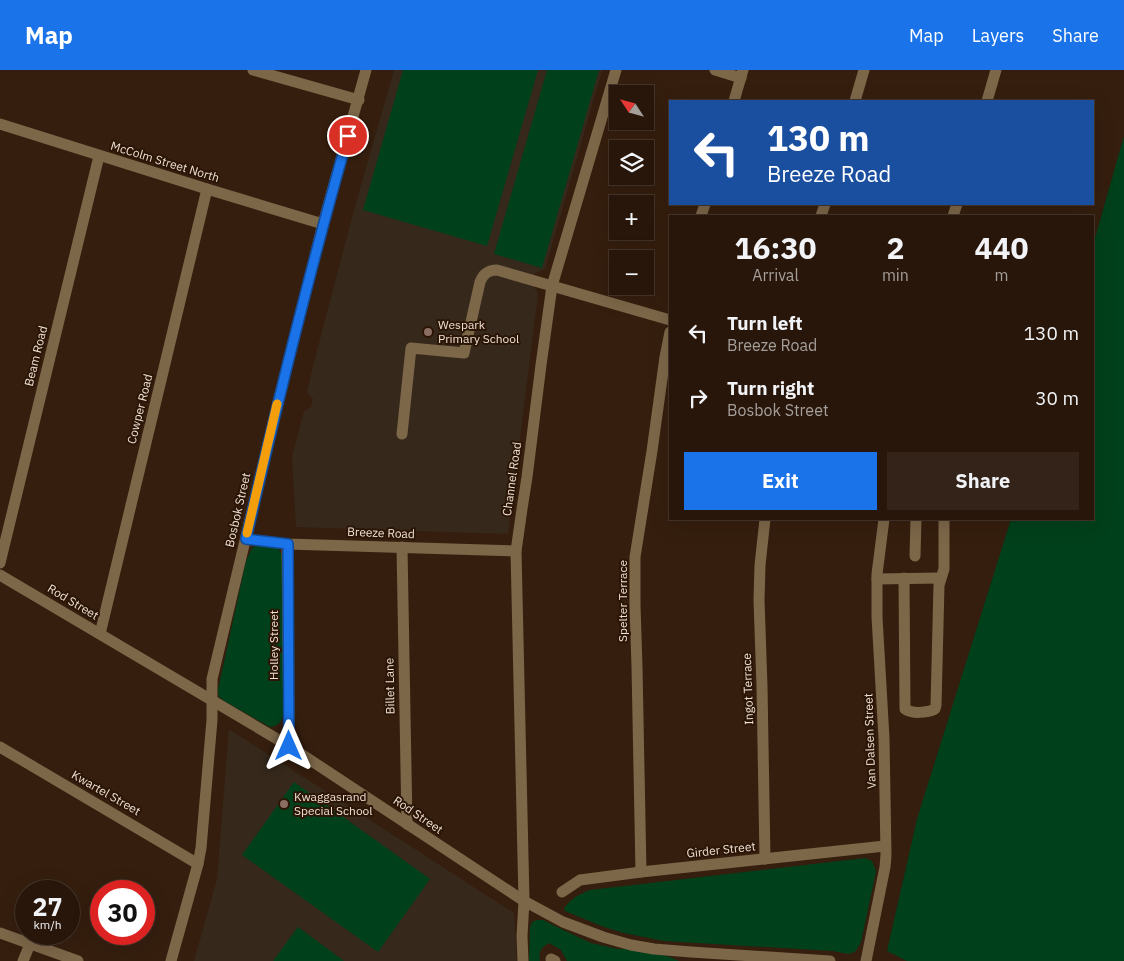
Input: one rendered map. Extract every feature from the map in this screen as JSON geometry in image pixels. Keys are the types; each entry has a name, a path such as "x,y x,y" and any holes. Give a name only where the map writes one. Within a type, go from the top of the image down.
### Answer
{"street":[{"path":"253,70 358,100"},
{"name":"Bosbok Street","path":"171,961 198,864 204,819 212,720 212,679 280,394 323,224 366,70"},
{"name":"Channel Road","path":"523,961 524,901 516,551 552,286 616,70"},
{"path":"715,70 742,74 734,100"},
{"path":"855,100 864,70"},
{"path":"986,100 996,70"},
{"name":"McColm Street North","path":"0,124 323,224"},
{"name":"Beam Road","path":"0,563 100,156"},
{"name":"Cowper Road","path":"100,634 207,189"},
{"path":"402,434 411,348 464,353 480,282 484,274 491,270 497,270 669,320"},
{"name":"Spelter Terrace","path":"641,872 635,605 636,557 669,337"},
{"name":"Ingot Terrace","path":"765,520 760,565 759,600 765,860"},
{"name":"Van Dalsen Street","path":"866,961 885,866 886,846 884,738 877,617 877,579 884,520"},
{"path":"915,556 916,520"},
{"path":"904,578 905,709 910,712 931,711 936,705 938,585 944,573 944,520"},
{"name":"Breeze Road","path":"246,539 288,544 516,551"},
{"name":"Holley Street","path":"288,544 289,746"},
{"name":"Billet Lane","path":"402,547 407,824"},
{"name":"Rod Street","path":"0,574 289,746 524,901 563,922 631,945 691,957 830,961"},
{"path":"877,579 940,578"},
{"name":"Kwartel Street","path":"0,747 198,864"},
{"name":"Girder Street","path":"562,892 580,880 886,846"},
{"path":"0,933 15,938"},
{"path":"24,961 30,945"},
{"path":"33,945 78,961"}],"shaded area":[{"name":"Wespark Primary School","path":"394,70 602,70 545,269 535,273 532,283 538,294 508,534 296,527 292,457 304,411 311,407 313,399 307,392 312,370 354,210"},
{"name":"Kwaggasrand Special School","path":"229,729 514,913 517,961 194,961 217,879"}],"green space":[{"path":"403,70 538,70 487,246 363,210"},
{"path":"547,70 599,70 542,268 494,254"},
{"path":"1124,136 1124,961 907,961 887,951 917,819 1011,520 1094,520 1094,241"},
{"path":"262,543 278,548 285,560 286,712 278,724 270,727 226,702 219,697 218,690 246,561 252,548"},
{"path":"294,782 430,879 378,952 242,855"},
{"path":"865,858 872,861 876,872 861,942 855,952 848,954 833,951 664,941 604,927 564,909 572,900 590,890"},
{"path":"543,920 591,943 618,949 638,949 679,961 567,961 561,950 549,943 541,950 539,955 540,961 529,961 530,927 532,922"},
{"path":"298,927 344,961 273,961"}],"slow traffic":[{"path":"247,533 277,404"}],"place":[{"name":"Wespark Primary School","path":"428,332"},
{"name":"Kwaggasrand Special School","path":"284,804"}],"route":[{"path":"289,746 288,544 246,539 323,224 348,136"}]}
